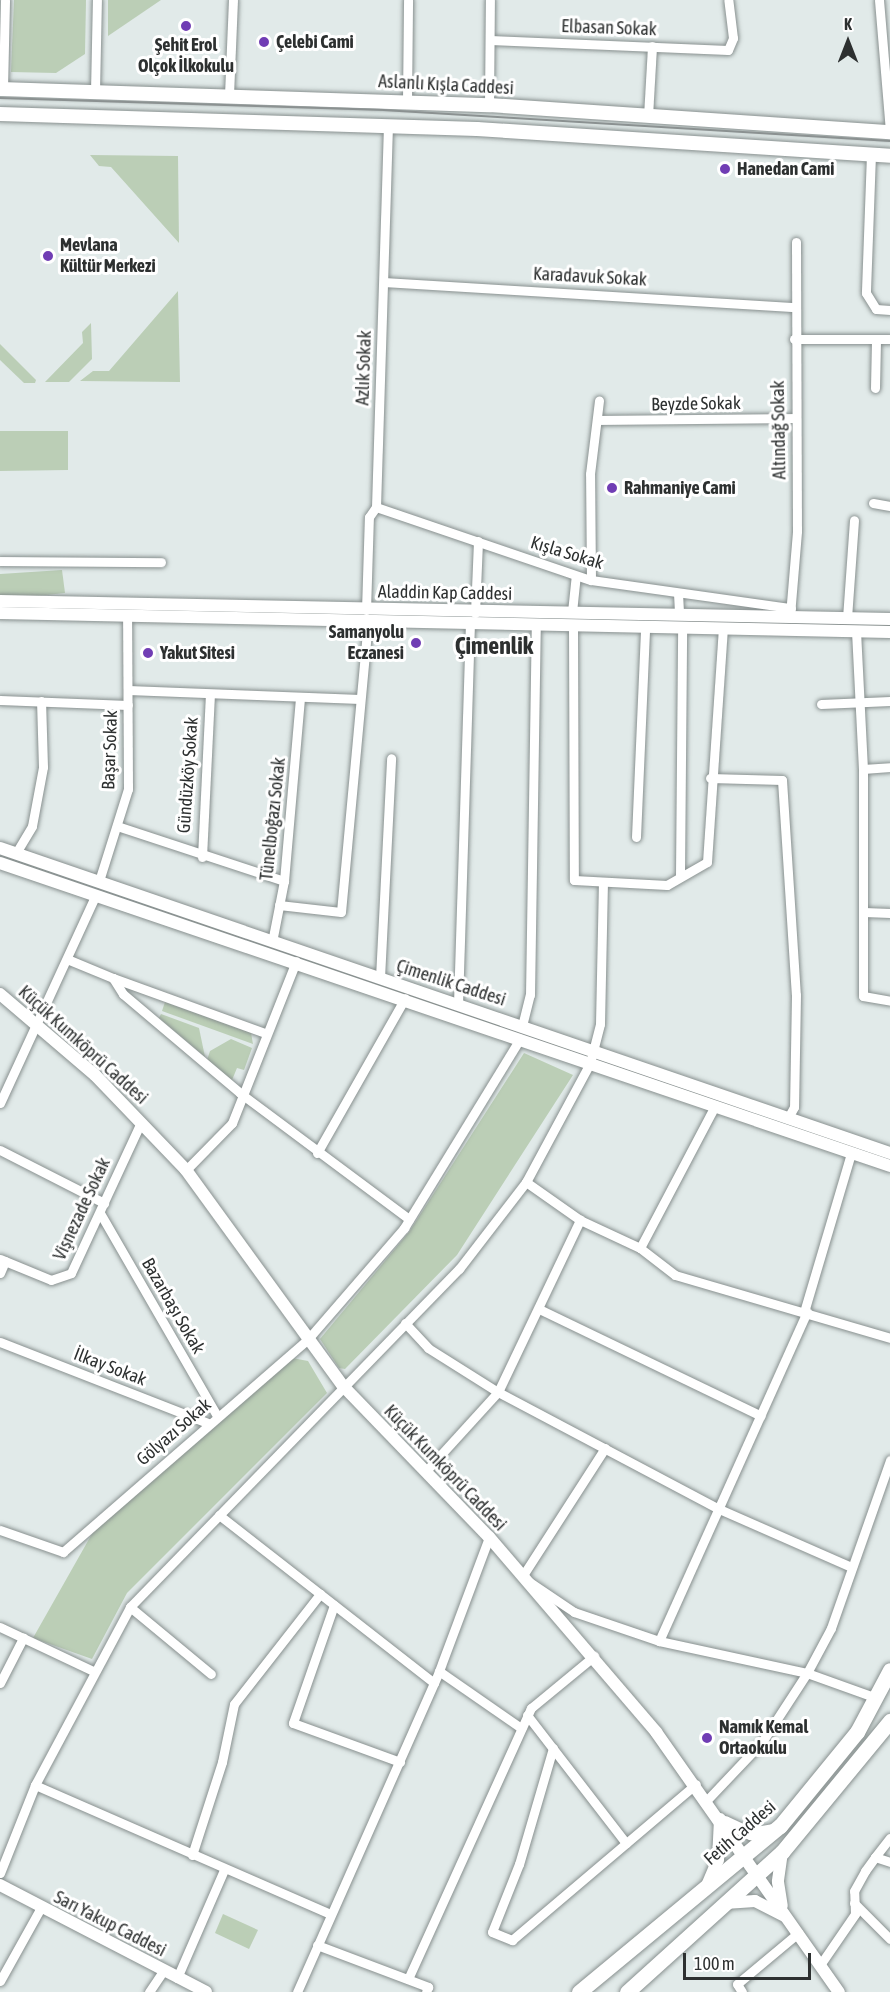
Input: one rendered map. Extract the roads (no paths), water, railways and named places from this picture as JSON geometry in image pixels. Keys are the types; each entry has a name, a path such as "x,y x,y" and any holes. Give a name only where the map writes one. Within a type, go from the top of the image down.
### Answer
{"main road":[{"name":"Aslanlı Kışla Caddesi","path":"2,89 407,101 890,132"},
{"path":"0,114 388,125 890,156"},
{"name":"Fetih Caddesi","path":"579,1992 780,1826 857,1732 890,1670"},
{"path":"627,1992 719,1904 758,1875 782,1852 890,1720"}],"street":[{"path":"2,89 5,0"},
{"path":"95,92 97,0"},
{"path":"228,95 233,0"},
{"path":"407,101 408,0"},
{"path":"489,105 490,0"},
{"name":"Elbasan Sokak","path":"490,40 728,50 733,38 728,0"},
{"path":"879,0 890,132"},
{"path":"648,116 652,46"},
{"name":"Azlık Sokak","path":"279,904 341,912 367,616 369,517 375,507 388,125"},
{"path":"871,154 868,303 890,310"},
{"name":"Altındağ Sokak","path":"790,612 797,531 794,339 796,242"},
{"name":"Karadavuk Sokak","path":"384,282 795,307"},
{"path":"794,339 890,339"},
{"path":"875,387 876,339"},
{"path":"591,580 590,474 599,400"},
{"name":"Beyzde Sokak","path":"598,420 795,418"},
{"path":"873,503 890,506"},
{"name":"Kışla Sokak","path":"375,507 591,580 790,612"},
{"path":"847,618 855,520"},
{"path":"458,1004 478,541"},
{"path":"0,561 161,562"},
{"path":"572,612 576,576"},
{"path":"678,593 680,621 680,875"},
{"name":"Aladdin Kap Caddesi","path":"0,601 128,610 473,619 573,626 645,627 680,621 790,612 847,618 890,619"},
{"name":"Aladdin Kap Caddesi","path":"0,613 128,610"},
{"name":"Başar Sokak","path":"99,881 128,789 128,610"},
{"name":"Aladdin Kap Caddesi","path":"473,619 572,612 680,621 723,628 890,632"},
{"path":"522,1026 530,995 536,625"},
{"path":"573,626 574,880 667,885 680,875 707,862 710,778 723,628"},
{"path":"636,837 645,627"},
{"path":"856,631 863,769 863,996 890,1001"},
{"path":"128,690 210,696 360,699"},
{"name":"Gündüzköy Sokak","path":"202,857 210,696"},
{"name":"Tünelboğazı Sokak","path":"272,942 284,881 300,698"},
{"path":"0,700 128,705"},
{"path":"16,853 32,826 43,767 41,701"},
{"path":"821,704 890,701"},
{"path":"380,978 391,758"},
{"path":"863,769 890,767"},
{"path":"710,778 782,780 796,995 794,1107 788,1118"},
{"path":"117,826 202,857 284,881"},
{"name":"Çimenlik Caddesi","path":"0,848 272,942 594,1049 890,1153"},
{"name":"Çimenlik Caddesi","path":"0,863 405,998 890,1166"},
{"path":"0,1873 35,1785 93,1671 129,1607 459,1269 526,1182 590,1063 594,1049 600,1024 603,882"},
{"path":"0,1103 37,1030 95,896"},
{"path":"864,912 890,913"},
{"path":"67,959 265,1033"},
{"path":"186,1170 232,1123 240,1093 296,961"},
{"path":"113,978 123,994 240,1093 316,1153 409,1219"},
{"name":"Küçük Kumköprü Caddesi","path":"0,994 37,1030 94,1075 186,1170 343,1386 489,1537 594,1656 696,1784 839,1992"},
{"path":"316,1153 405,998"},
{"name":"Gölyazı Sokak","path":"0,1530 63,1552 208,1423 308,1339 409,1219 520,1039"},
{"path":"640,1248 715,1106"},
{"name":"Vişnezade Sokak","path":"2,1260 51,1280 66,1278 100,1213 141,1122"},
{"path":"0,1150 104,1203"},
{"path":"659,1641 761,1416 805,1312 851,1153"},
{"path":"526,1182 580,1220 640,1248 675,1275 890,1338"},
{"name":"Bazarbaşı Sokak","path":"100,1213 217,1416"},
{"path":"426,1471 498,1392 580,1220"},
{"path":"0,1273 2,1260"},
{"path":"539,1309 761,1416"},
{"path":"405,1323 428,1348 498,1392 719,1509 851,1567"},
{"name":"İlkay Sokak","path":"0,1342 208,1423"},
{"path":"605,1449 522,1577 574,1612 659,1641 807,1673 877,1698"},
{"path":"707,1800 762,1742 807,1673 831,1628 890,1460"},
{"path":"219,1515 434,1683"},
{"path":"297,1992 434,1683 489,1537"},
{"path":"192,1855 222,1762 234,1704 320,1594"},
{"path":"334,1605 293,1723 400,1762"},
{"path":"129,1607 212,1674"},
{"path":"0,1627 93,1671"},
{"path":"0,1683 23,1638"},
{"path":"408,1979 527,1715 594,1656"},
{"path":"439,1671 521,1728"},
{"path":"527,1715 626,1843"},
{"path":"553,1748 519,1864 492,1932 512,1940 696,1784"},
{"path":"35,1785 224,1870 330,1914"},
{"path":"694,1898 713,1878 720,1818 751,1834 780,1826"},
{"path":"820,1965 846,1931 855,1903 854,1891 890,1838"},
{"path":"782,1852 778,1882 788,1918"},
{"path":"875,1857 890,1862"},
{"path":"177,1978 224,1870"},
{"name":"Sarı Yakup Caddesi","path":"0,1885 40,1909 206,1992"},
{"path":"719,1904 756,1901 788,1918"},
{"path":"855,1903 890,1939"},
{"path":"0,1981 40,1909"},
{"path":"742,1992 737,1984 798,1933"},
{"path":"317,1945 428,1987 426,1992"},
{"path":"149,1992 163,1971"}],"tram line":[{"path":"0,98 384,110 890,141"}],"place":[{"name":"Şehit Erol Olçok İlkokulu","path":"186,26"},
{"name":"Çelebi Cami","path":"264,42"},
{"name":"Hanedan Cami","path":"725,169"},
{"name":"Mevlana Kültür Merkezi","path":"48,256"},
{"name":"Rahmaniye Cami","path":"612,488"},
{"name":"Samanyolu Eczanesi","path":"416,643"},
{"name":"Yakut Sitesi","path":"148,653"},
{"name":"Namık Kemal Ortaokulu","path":"707,1738"}],"district":[{"name":"Çimenlik","path":"494,646"}]}
